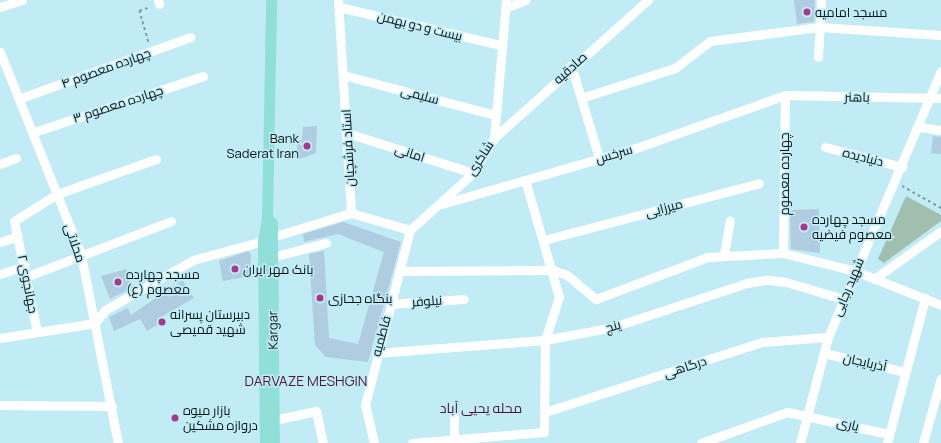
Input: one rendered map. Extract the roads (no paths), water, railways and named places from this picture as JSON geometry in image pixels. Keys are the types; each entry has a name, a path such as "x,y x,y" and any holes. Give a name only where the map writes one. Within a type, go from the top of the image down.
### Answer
{"main road":[{"name":"Kargar","path":"264,443 271,0"},
{"name":"Kargar","path":"268,239 272,257 274,443"}],"street":[{"path":"0,7 22,0"},
{"path":"506,4 526,0"},
{"name":"صادقیه","path":"494,138 571,66 648,0"},
{"path":"818,57 821,0"},
{"name":"بیست و دو بهمن","path":"338,3 500,46"},
{"name":"استاد فرشچیان","path":"338,3 351,212"},
{"name":"شاکری","path":"410,230 442,204 473,173 494,138 500,46 506,4"},
{"path":"581,98 675,68 710,41 820,27 941,35"},
{"name":"چهارده معصوم ۴","path":"21,98 190,37"},
{"name":"محلاتی","path":"0,52 21,98 57,194 82,255 118,443"},
{"path":"571,66 599,158"},
{"name":"شهید رجایی","path":"800,443 828,336 919,127 929,98 940,74"},
{"name":"سلیمی","path":"343,75 496,115"},
{"name":"چهارده معصوم ۳","path":"34,132 203,76"},
{"name":"باهنر","path":"785,95 941,98"},
{"name":"سرخس","path":"442,204 599,158 785,95"},
{"name":"چهارده معصوم","path":"783,253 785,95"},
{"path":"919,127 941,130"},
{"name":"امانی","path":"347,133 473,173"},
{"name":"دنیادیده","path":"825,147 902,166"},
{"path":"0,164 16,158"},
{"path":"57,194 156,158"},
{"path":"412,443 544,432 545,340 559,297 553,270 525,180"},
{"name":"میرزایی","path":"544,240 759,183"},
{"name":"جهانجوی ۲","path":"36,332 28,276 14,221 57,194"},
{"path":"0,338 95,323 105,310 193,260 268,239 351,212 410,230"},
{"path":"28,276 171,221"},
{"path":"724,254 730,221"},
{"name":"فاطمیه","path":"374,443 365,405 376,353 410,230"},
{"path":"874,279 941,231"},
{"name":"جهانجوی ۲","path":"0,242 18,236"},
{"path":"272,257 326,243"},
{"path":"399,271 553,270 567,275 596,299 708,257 724,254 783,253 855,271 941,305"},
{"path":"0,274 25,266"},
{"name":"ینج","path":"376,353 545,340 613,327 747,283 767,280 786,282 843,299"},
{"path":"887,443 925,298"},
{"name":"نیلوفر","path":"390,304 464,299"},
{"name":"درگاهی","path":"545,412 762,342 828,336"},
{"name":"آذربایجان","path":"824,353 905,372"},
{"path":"923,443 941,378"},
{"path":"0,405 112,406"},
{"path":"274,420 316,411 323,443"},
{"name":"یاری","path":"701,443 787,412 807,414 889,434"},
{"path":"454,415 454,440"}],"place":[{"name":"مسجد امامیه","path":"807,12"},
{"name":"Bank Saderat Iran","path":"307,146"},
{"name":"مسجد چهارده معصوم فیضیه","path":"804,227"},
{"name":"بانک مهر ایران","path":"235,269"},
{"name":"مسجد چهارده معصوم (ع)","path":"118,282"},
{"name":"بنگاه جحازی","path":"320,298"},
{"name":"دبیرستان پسرانه شهید قمیصی","path":"162,322"},
{"name":"بازار میوه دروازه مشکین","path":"175,418"}],"district":[{"name":"DARVAZE MESHGIN","path":"306,381"},
{"name":"محله یحیی آباد","path":"481,408"}]}
